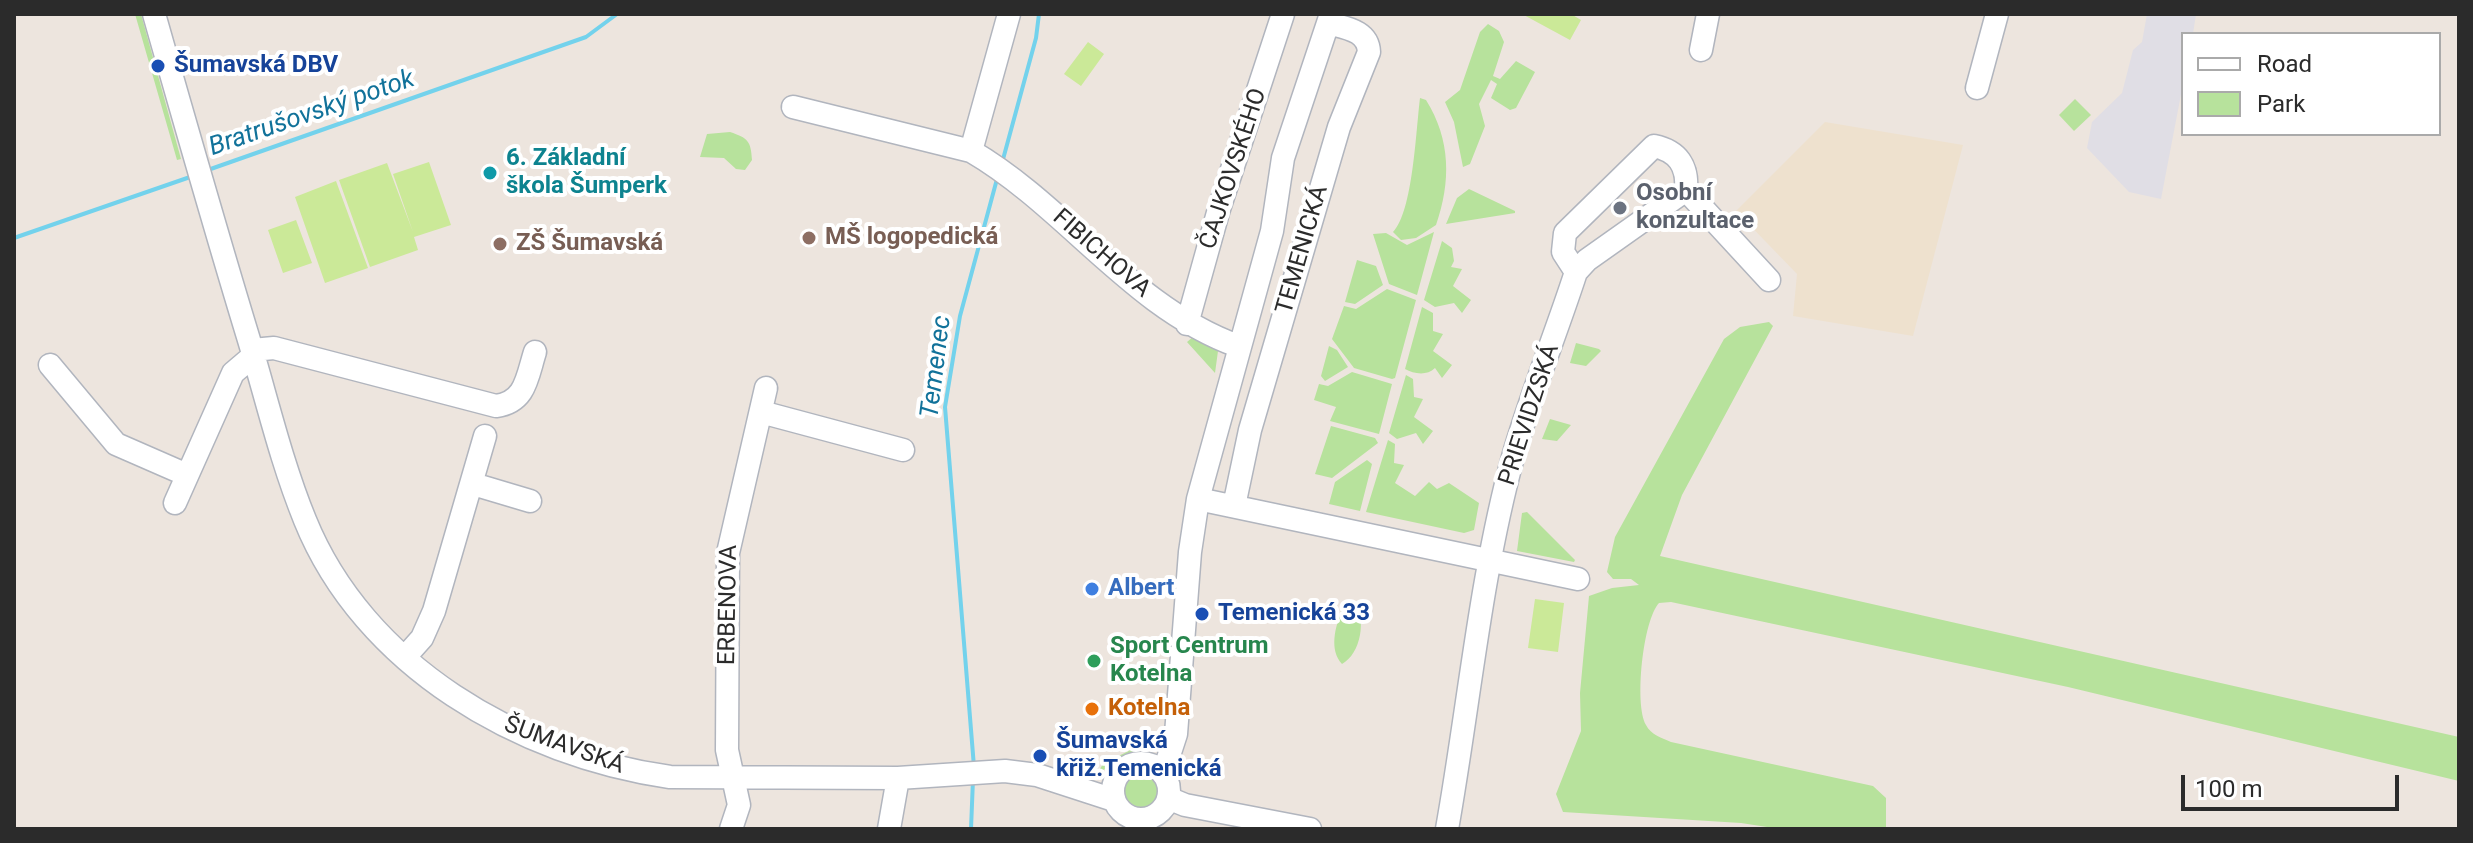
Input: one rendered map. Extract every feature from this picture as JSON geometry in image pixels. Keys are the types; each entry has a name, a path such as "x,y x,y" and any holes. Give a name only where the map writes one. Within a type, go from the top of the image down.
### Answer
{"street":[{"name":"ŠUMAVSKÁ","path":"154,14 270,421 311,532 359,609 405,657 475,710 506,729 640,773 670,777 898,778 974,771 1037,775 1114,790"},
{"path":"971,151 1009,14"},
{"name":"ČAJKOVSKÉHO","path":"1187,324 1219,209 1283,14"},
{"path":"1701,50 1708,14"},
{"path":"1977,88 1997,14"},
{"name":"TEMENICKÁ","path":"1168,798 1168,786 1154,768 1176,734 1190,552 1198,499 1250,300 1272,231 1283,158 1329,18 1367,39 1369,52 1330,157 1250,430 1234,506"},
{"name":"FIBICHOVA","path":"793,107 971,151 1000,169 1187,324 1238,346"},
{"path":"1686,190 1587,260 1576,272 1563,252 1565,233 1654,146 1677,156 1687,178 1686,190 1769,280"},
{"name":"PRIEVIDZSKÁ","path":"1447,829 1491,561 1514,455 1576,272"},
{"path":"175,503 233,373 252,353 274,348 496,406 508,405 523,393 535,352"},
{"path":"50,365 116,444 187,475"},
{"name":"ERBENOVA","path":"731,829 739,805 727,750 728,553 766,388"},
{"path":"761,412 903,450"},
{"path":"405,657 422,638 434,611 485,436"},
{"path":"473,484 530,501"},
{"path":"1198,499 1578,579"},
{"path":"1154,768 1127,766 1114,790 1124,813 1140,823 1161,810 1168,798 1185,805 1310,829"},
{"path":"889,829 898,778"}],"shaded area":[{"path":"2147,14 2196,14 2193,32 2181,32 2181,94 2161,199 2129,192 2087,148 2092,122 2122,93 2133,50 2142,42"},
{"path":"1825,122 1963,145 1913,336 1793,316 1797,274 1736,211"}],"green space":[{"path":"135,14 141,14 181,159 177,160"},
{"path":"1522,14 1571,14 1581,20 1570,40"},
{"path":"1488,24 1499,31 1504,42 1493,76 1500,79 1516,61 1535,72 1516,108 1510,110 1491,98 1497,84 1491,80 1479,104 1485,126 1470,164 1463,167 1454,122 1445,102 1460,90 1480,32"},
{"path":"1088,42 1104,54 1081,86 1064,74"},
{"path":"1420,98 1426,100 1440,130 1446,161 1444,193 1436,225 1416,238 1401,240 1393,232 1400,222 1409,189"},
{"path":"2075,99 2091,115 2074,131 2059,115"},
{"path":"730,132 745,138 751,148 752,160 745,170 736,169 724,158 700,157 707,134"},
{"path":"429,162 451,225 414,237 418,250 370,267 339,180 387,163 413,232 393,174"},
{"path":"336,181 368,268 325,283 295,197"},
{"path":"1469,189 1515,213 1446,224 1457,198"},
{"path":"296,220 312,263 283,273 268,230"},
{"path":"1434,232 1417,295 1389,284 1373,234 1386,233 1407,245"},
{"path":"1442,241 1452,248 1454,261 1451,267 1462,269 1453,286 1471,300 1462,313 1454,303 1435,307 1424,300"},
{"path":"1357,260 1376,266 1383,285 1355,304 1345,302"},
{"path":"1387,289 1416,300 1395,378 1392,379 1354,368 1332,339 1344,306 1356,309"},
{"path":"1422,307 1433,313 1433,331 1443,334 1433,351 1452,365 1442,378 1435,368 1420,373 1405,369"},
{"path":"1769,322 1773,326 1682,495 1660,556 2459,737 2459,781 2068,687 1671,602 1659,603 1653,612 1642,662 1642,714 1651,731 1671,742 1873,786 1886,798 1886,829 1780,829 1741,823 1563,812 1556,794 1581,731 1580,693 1589,596 1612,588 1639,585 1631,579 1613,579 1607,572 1615,537 1724,339 1740,327"},
{"path":"1194,336 1218,351 1215,373 1187,342"},
{"path":"1576,343 1601,351 1586,366 1570,363"},
{"path":"1329,346 1337,350 1348,367 1325,381 1321,376"},
{"path":"1352,372 1392,384 1379,434 1330,421 1336,407 1314,400 1319,384 1328,386"},
{"path":"1406,375 1413,379 1414,397 1423,399 1414,417 1433,431 1423,444 1416,433 1397,439 1389,433"},
{"path":"1550,419 1571,425 1557,441 1542,439"},
{"path":"1331,426 1375,438 1378,443 1332,478 1315,474"},
{"path":"1388,440 1395,444 1394,463 1404,465 1395,483 1415,496 1429,482 1437,489 1449,483 1479,503 1474,530 1464,533 1366,512"},
{"path":"1367,460 1372,464 1360,511 1329,504 1335,482"},
{"path":"1527,512 1574,562 1517,551 1522,513"},
{"path":"1535,599 1564,603 1558,652 1528,648"},
{"path":"1354,602 1360,617 1360,635 1354,652 1342,664 1334,645 1335,631 1342,610"},
{"path":"1146,742 1152,745 1142,754 1098,772 1103,764"},
{"path":"1141,774 1153,779 1158,791 1153,803 1141,808 1129,803 1124,791 1129,779"}],"waterway":[{"name":"Bratrušovský potok","path":"205,171 586,37 617,14"},
{"name":"Temenec","path":"1002,163 1036,38 1039,14"},
{"name":"Bratrušovský potok","path":"14,238 193,176"},
{"name":"Temenec","path":"974,767 945,407 960,316 997,179"},
{"name":"Temenec","path":"971,829 973,779"}],"place":[{"name":"Šumavská DBV","path":"158,66"},
{"name":"6. Základní škola Šumperk","path":"490,173"},
{"name":"Osobní konzultace","path":"1620,208"},
{"name":"MŠ logopedická","path":"809,238"},
{"name":"ZŠ Šumavská","path":"500,244"},
{"name":"Albert","path":"1092,589"},
{"name":"Temenická 33","path":"1202,614"},
{"name":"Sport Centrum Kotelna","path":"1094,661"},
{"name":"Kotelna","path":"1092,709"},
{"name":"Šumavská křiž.Temenická","path":"1040,756"}]}
